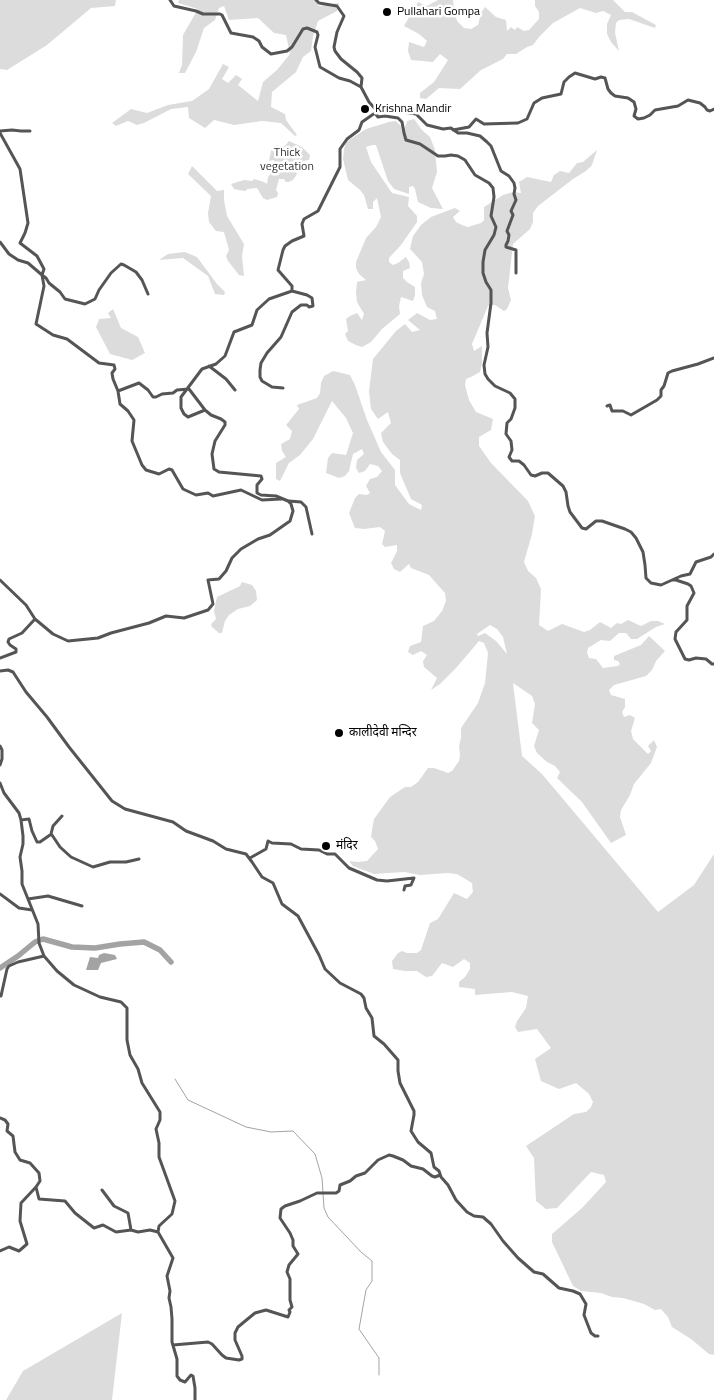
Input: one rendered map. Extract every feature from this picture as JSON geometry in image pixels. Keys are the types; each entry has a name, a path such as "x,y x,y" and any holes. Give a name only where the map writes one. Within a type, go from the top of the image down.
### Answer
{"street":[{"path":"170,0 174,6 203,14 222,15 231,33 253,37 271,54 287,51 292,47 301,30 307,28 317,32 315,47 320,67 339,78 361,87 378,117 398,118 402,122 406,140 420,144 438,156 458,156 465,160 475,175 489,183 493,188 494,197 491,216 496,227 494,235 485,250 483,262 483,273 486,282 492,290 492,303 487,333 488,347 484,366 485,374 494,386 510,393 515,399 515,408 511,419 507,423 506,434 511,441 512,450 509,457 512,461 519,461 524,465 531,475 535,476 542,472 548,473 562,486 566,492 570,512 582,528 586,528 596,521 602,521 625,528 631,532 642,552 646,565 646,578 651,583 661,585 669,580 690,574 696,562 711,557 714,554"},
{"path":"316,0 319,3 337,6 344,16 337,32 334,47 341,59 362,78 361,87"},
{"path":"452,130 469,127 476,119 484,124 518,123 526,118 534,103 542,98 561,94 564,82 575,73 597,79 605,78 611,93 615,96 628,98 634,102 636,108 634,116 638,118 644,118 655,110 678,106 688,100 700,103 706,110 714,109"},
{"path":"292,291 292,286 278,270 286,246 295,238 299,239 304,236 302,224 304,219 318,211 340,167 340,149 347,139 360,130 362,122 375,113 389,110 416,114 427,125 444,129 451,128 458,133 480,136 491,146 501,171 509,176 515,188 516,200 510,211 513,215 507,230 509,235 506,247 516,250 516,273"},
{"path":"30,131 12,130 0,132 20,169 28,224 20,243 37,256 44,269 42,275 44,286 36,324 53,336 67,338 98,363 114,365 112,379 118,391 120,404 134,420 132,441 146,470 159,474 169,469 172,470 183,489 196,494 208,493 213,496 241,490 262,500 301,502 306,506 312,534"},
{"path":"0,242 9,254 28,264 46,278 65,300 85,304 95,299 111,273 121,264 136,272 148,294"},
{"path":"205,410 190,417 184,414 181,408 181,397 202,369 216,364 225,356 234,332 252,325 256,313 270,299 292,291 312,298 313,306 301,305 292,312 281,337 261,363 260,370 262,381 272,387 283,388"},
{"path":"607,406 610,405 612,411 623,411 631,415 661,396 661,390 668,373 714,358"},
{"path":"209,365 226,379 235,390"},
{"path":"0,580 26,605 34,619 53,634 68,641 98,638 166,616 184,618 208,610 213,604 208,580 219,578 226,570 232,558 241,549 258,539 270,535 290,521 293,511 292,504 276,496 257,493 257,485 262,479 260,476 219,472 214,469 212,454 215,441 225,422 205,410 189,389 177,390 173,393 153,397 139,383 118,391"},
{"path":"669,580 688,584 694,593 687,606 687,620 676,632 675,639 685,659 706,659 714,664"},
{"path":"0,658 16,652 16,648 8,642 9,639 22,632 34,619"},
{"path":"0,671 8,670 13,672 26,692 48,717 112,801 125,809 173,822 186,831 213,841 226,849 246,854 262,877 273,883 282,904 298,916 325,969 340,983 361,994 364,998 366,1008 372,1018 374,1036 398,1060 397,1067 400,1083 414,1111 411,1131 418,1142 431,1153 434,1167 439,1171 456,1200 467,1212 474,1216 483,1217 491,1224 518,1258 534,1272 543,1274 559,1288 580,1294 586,1304 584,1315 591,1333 598,1336"},
{"path":"0,746 2,758 0,765"},
{"path":"0,783 4,793 19,813 21,820 23,844 20,857 22,884 38,924 39,943 44,956 57,971 74,984 100,997 121,1002 127,1008 127,1040 130,1055 138,1069 142,1083 160,1112 160,1120 156,1129 159,1157 175,1201 172,1214 159,1226 158,1232 173,1258 167,1276 170,1291 168,1298 172,1317 173,1345 177,1359 176,1376 186,1382 190,1375 192,1376 195,1400"},
{"path":"21,820 28,818 30,820 32,832 37,842 40,842 51,834 53,826 62,816"},
{"path":"51,834 72,857 93,867 110,862 126,862 139,859"},
{"path":"250,858 266,849 268,841 291,844 301,848 319,850 327,854 335,854 349,868 377,880 387,881 414,878 410,885 405,886 404,890"},
{"path":"0,894 19,908 32,910"},
{"path":"28,899 48,896 82,906"},
{"path":"1,996 9,966 44,956"},
{"path":"0,1118 8,1124 7,1131 12,1136 15,1152 20,1160 30,1162 40,1174 40,1181 21,1203 20,1221 27,1244 19,1251 9,1246 0,1251"},
{"path":"173,1345 208,1342 226,1358 238,1360 242,1359 242,1356 235,1340 235,1333 238,1327 255,1314 266,1310 288,1317 289,1310 292,1307 288,1272 290,1265 298,1254 293,1246 290,1233 280,1218 281,1209 284,1206 317,1194 336,1193 339,1191 340,1185 365,1173 378,1160 388,1155 403,1160 412,1166 424,1169 432,1176 435,1177 440,1174"},
{"path":"36,1187 39,1199 65,1201 75,1213 94,1228 103,1225 116,1232 150,1230 158,1232"},
{"path":"102,1190 114,1206 128,1213 131,1230"}],"green space":[{"path":"0,0 116,0 115,6 91,8 47,45 7,70 0,69"},
{"path":"179,0 315,0 319,6 339,3 337,11 318,21 311,51 303,57 296,72 272,92 271,107 285,114 286,120 297,135 295,136 281,123 262,121 234,125 214,120 205,128 189,118 188,107 171,109 137,125 128,121 116,126 112,123 131,109 147,113 168,105 192,101 209,89 223,64 229,67 222,79 228,83 236,75 242,79 238,85 258,101 263,82 277,70 290,54 286,35 274,33 258,18 229,20 224,6 219,8 215,20 204,28 196,52 185,73 179,73 182,65 183,35 198,9 178,3"},
{"path":"438,0 453,0 457,21 464,28 471,29 478,25 481,13 485,7 496,17 506,20 507,31 511,27 515,30 517,27 524,31 529,30 539,19 535,0 613,0 625,12 632,12 656,25 655,28 629,19 619,20 616,23 615,33 619,51 607,34 607,24 611,15 603,11 596,13 580,8 553,23 533,45 516,54 507,54 503,59 481,70 460,89 439,88 426,99 420,98 420,93 434,82 448,60 440,54 433,62 411,60 408,51 409,42 424,47 427,41 404,26 418,2 427,6"},
{"path":"414,119 430,137 435,150 437,172 432,188 443,209 431,208 418,202 413,186 409,187 409,194 394,189 388,181 376,145 366,147 371,162 392,193 409,197 408,206 417,216 417,222 389,258 389,262 393,265 406,257 409,262 410,268 403,271 403,278 415,287 413,301 401,297 400,314 382,329 371,342 362,347 348,341 345,334 348,331 346,319 357,313 362,320 364,314 357,302 357,282 366,280 359,274 356,262 366,238 376,227 381,217 377,198 373,202 373,209 368,209 364,195 348,180 343,159 344,149 346,142 366,129 396,121 401,126 402,131 404,131 407,121"},
{"name":"Thick vegetation","path":"289,141 302,147 310,155 309,160 303,161 303,166 296,172 297,174 293,180 286,182 284,179 279,179 276,190 278,193 277,197 267,200 263,198 257,188 247,189 246,191 234,189 231,184 244,180 252,181 254,179 267,184 268,177 275,169 274,160 269,161 271,151 276,145 285,146"},
{"path":"597,150 592,165 586,171 538,206 533,213 533,222 530,229 513,244 508,288 511,300 504,311 495,305 488,306 472,344 474,351 482,346 480,372 466,379 465,385 469,400 476,412 493,419 491,430 479,437 479,446 491,463 528,501 535,516 524,562 528,571 536,578 541,589 539,625 548,631 562,624 584,632 600,622 611,628 617,623 621,624 628,620 641,626 651,621 665,624 656,627 637,639 631,639 626,633 619,633 610,641 601,640 588,648 589,658 596,659 603,668 618,666 620,664 614,660 614,656 641,645 649,636 665,651 646,676 614,685 609,690 611,695 625,699 625,707 622,712 624,717 630,715 635,718 631,731 633,739 648,754 651,751 648,746 654,740 657,747 651,763 634,784 621,810 620,817 626,835 611,843 582,802 557,778 560,772 537,753 534,746 539,730 532,723 535,704 532,696 513,683 522,756 542,774 658,912 694,885 714,854 714,1355 709,1354 691,1339 672,1327 668,1317 661,1309 655,1310 644,1304 601,1293 581,1291 573,1286 552,1242 552,1234 582,1208 606,1182 604,1175 591,1172 557,1208 546,1209 536,1201 534,1158 526,1146 574,1114 586,1112 593,1102 589,1094 576,1083 559,1089 541,1081 535,1059 551,1048 537,1029 518,1032 515,1027 526,1008 528,996 512,992 475,995 475,989 459,987 459,982 470,969 470,963 464,959 453,967 442,963 432,976 426,977 417,971 393,969 392,961 398,953 402,951 417,953 421,950 430,923 438,919 454,893 467,899 473,892 472,883 457,874 447,873 420,875 404,872 374,874 353,866 349,861 367,861 378,849 371,837 374,819 390,797 405,787 411,787 418,782 428,768 448,773 452,771 459,761 461,728 478,703 485,683 488,653 484,643 479,641 456,668 431,690 437,678 424,667 423,661 427,655 421,651 413,655 408,652 410,646 421,642 423,626 434,621 442,611 446,601 445,593 429,575 411,568 409,564 400,572 394,569 391,563 397,551 397,545 385,547 382,544 385,531 380,527 355,528 349,513 355,498 359,494 367,495 370,493 366,486 370,479 377,477 382,471 378,466 370,464 365,471 359,473 356,468 357,460 364,454 362,449 353,454 349,471 345,476 339,478 326,473 328,458 332,453 346,455 353,433 346,418 332,401 313,439 300,455 289,463 280,481 276,479 276,463 286,457 282,451 281,444 290,439 292,431 286,425 299,409 297,405 317,398 324,376 333,371 350,375 381,452 395,470 395,485 409,504 421,510 422,505 411,499 400,473 400,460 392,454 383,442 381,433 391,423 388,412 378,419 371,409 369,391 373,359 396,331 405,324 412,332 420,330 408,320 417,313 430,320 437,319 435,311 427,307 422,295 421,283 424,274 422,262 410,249 413,236 421,225 431,217 455,208 460,211 453,217 456,222 468,227 481,223 484,220 484,207 503,195 513,192 521,193 519,182 527,177 551,182 554,175 560,171 569,173 577,163 583,162","holes":["490,625 497,629 503,637 507,654 496,641 485,633 478,636 477,634"]},
{"path":"192,166 217,191 224,190 227,216 244,244 242,256 244,276 239,275 228,261 226,256 229,250 224,232 216,231 209,222 208,213 211,196 188,174"},
{"path":"185,252 197,257 225,292 224,295 215,294 208,276 183,258 159,260 168,254"},
{"path":"113,309 121,328 138,337 145,353 132,360 110,354 96,327 99,319 111,318 108,313"},
{"path":"242,582 252,585 256,591 257,600 250,606 238,609 229,615 225,621 222,633 219,633 211,624 216,619 214,611 217,597 240,586"},
{"path":"122,1313 112,1400 6,1400 23,1371"}],"shaded area":[{"path":"104,953 115,955 117,959 101,963 98,970 86,970 90,957 98,958 99,955"}],"waterway":[{"path":"0,968 35,942 43,939 72,947 95,948 144,942 160,950 171,962"},
{"path":"175,1079 188,1100 246,1127 271,1132 293,1131 315,1154 322,1178 324,1208 328,1217 372,1261 372,1281 366,1290 359,1329 379,1358 379,1375"}],"place":[{"name":"Pullahari Gompa","path":"387,12"},
{"name":"Krishna Mandir","path":"365,109"},
{"name":"कालीदेवी मन्दिर","path":"339,733"},
{"name":"मंदिर","path":"326,846"}]}
